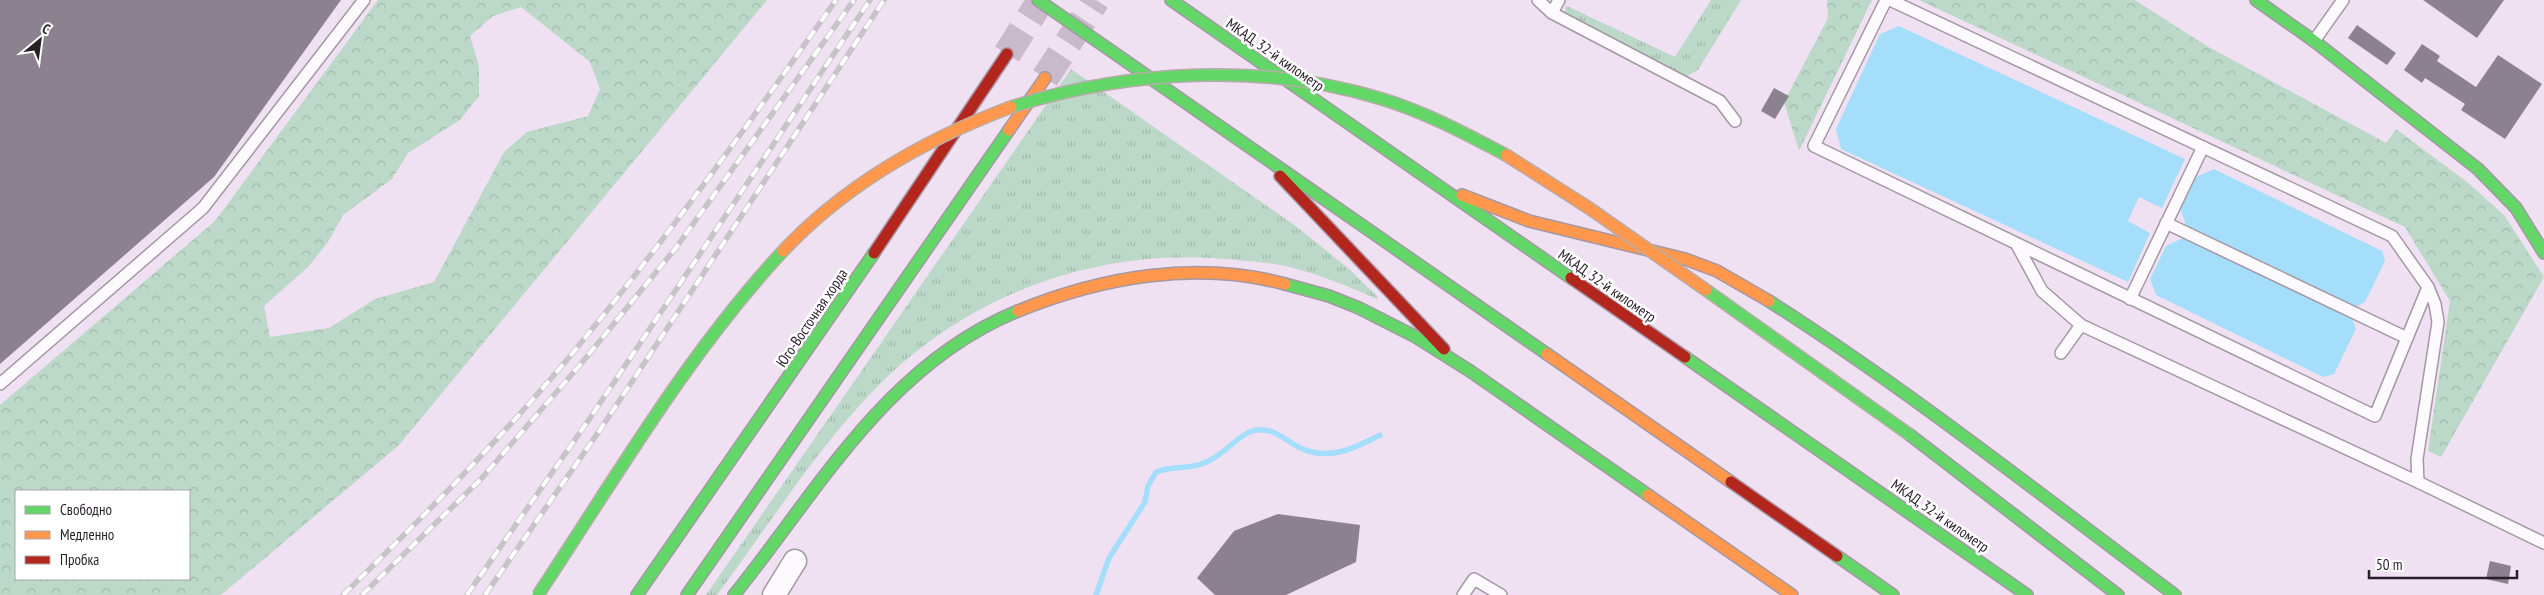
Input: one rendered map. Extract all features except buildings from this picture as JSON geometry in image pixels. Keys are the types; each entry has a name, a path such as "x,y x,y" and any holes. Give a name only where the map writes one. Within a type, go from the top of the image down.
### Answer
{"main road":[{"path":"1038,0 1893,595"},
{"name":"МКАД, 32-й километр","path":"1171,0 2027,595"},
{"path":"2256,0 2314,41 2478,169 2516,208 2544,253"},
{"name":"Юго-Восточная хорда","path":"637,595 832,316 1007,54"},
{"path":"538,595 721,324 755,282 811,223 876,174 916,148 994,112 1075,89 1158,78 1234,75 1302,81 1376,98 1444,124 1495,149 1582,203 1910,434 2118,595"},
{"path":"687,595 1045,78"},
{"path":"1254,149 1454,360"},
{"path":"1426,179 1483,205 1529,221 1685,259 1717,272 1753,291 1836,344 1962,434 2175,595"},
{"path":"734,595 836,457 861,427 915,374 960,342 1004,316 1041,299 1123,278 1160,274 1235,276 1290,285 1329,296 1384,319 1454,360 1787,593"}],"street":[{"path":"774,595 795,561"}],"lane":[{"path":"0,384 203,208 364,0"},
{"path":"1538,0 1552,13 1720,101 1735,121"},
{"path":"1552,13 1559,0"},
{"path":"1886,0 1814,146 2375,416 2428,287"},
{"path":"1890,0 2392,236 2428,287 2435,304 2438,322 2417,459 2418,482"},
{"path":"2314,41 2343,0"},
{"path":"2130,299 2202,147"},
{"path":"2166,223 2407,338"},
{"path":"2017,245 2042,291 2080,325 2418,482 2544,543"},
{"path":"2061,354 2080,325"},
{"path":"1463,595 1474,578 1501,595"}],"green space":[{"path":"378,0 767,0 399,445 221,595 0,595 0,405 215,221","holes":["521,7 590,62 600,89 588,116 527,132 504,152 434,282 375,299 329,328 270,337 264,306 309,266 328,242 343,215 392,179 408,153 460,120 479,96 479,66 470,36 493,16"]},
{"path":"1711,0 1741,0 1698,70 1687,76 1563,15 1567,6 1675,57"},
{"path":"1827,0 1872,0 1799,151 1784,102 1828,18"},
{"path":"1919,0 2135,0 2205,45 2386,143 2396,129 2467,182 2504,215 2544,277 2441,457 2428,451 2450,301 2405,227"},
{"path":"1071,69 1297,227 1349,269 1378,297 1377,299 1334,281 1290,267 1237,260 1188,257 1139,260 1091,268 1045,281 1000,300 957,323 917,351 880,384 835,434 717,595 706,595"}],"water":[{"path":"1899,26 2185,159 2162,208 2139,197 2128,221 2150,233 2128,282 1841,149 1836,129 1880,34"},
{"path":"2214,169 2382,251 2385,261 2365,302 2354,308 2186,225 2180,208 2196,177"},
{"path":"2185,237 2352,319 2356,329 2334,374 2323,377 2156,295 2150,279 2166,246"}],"waterway":[{"path":"1096,595 1109,558 1145,502 1148,486 1156,472 1196,466 1209,461 1240,437 1252,431 1268,430 1308,451 1327,454 1363,444 1380,435"}],"tunnel":[{"path":"1007,54 1041,0"},
{"path":"1045,78 1096,0"}],"railway":[{"path":"343,595 460,478 517,418 571,355 707,180 836,0"},
{"path":"362,595 481,479 580,365 675,249 854,0"},
{"path":"467,595 588,421 870,0"},
{"path":"485,595 602,427 884,0"}],"traffic: fast":[{"path":"1038,0 1547,354"},
{"path":"1171,0 1571,278"},
{"path":"2256,0 2314,41 2478,169 2516,208 2544,253"},
{"path":"1011,107 1102,85 1149,78 1196,75 1290,79 1337,87 1398,104 1445,124 1506,155"},
{"path":"687,595 1009,130"},
{"path":"538,595 624,462 684,374 715,331 783,251"},
{"path":"637,595 874,253"},
{"path":"1285,284 1329,296 1359,308 1416,337 1470,371 1648,495"},
{"path":"1706,290 1910,435"},
{"path":"1769,301 1924,407 2175,595"},
{"path":"734,595 826,473 858,434 893,397 930,363 972,334 1018,311"},
{"path":"1685,357 2027,595"},
{"path":"1910,435 2118,595"},
{"path":"1837,556 1893,595"}],"traffic: slow":[{"path":"1009,130 1045,78"},
{"path":"783,251 807,227 860,184 918,149 1011,107"},
{"path":"1506,155 1589,208 1706,290"},
{"path":"1462,195 1529,221 1685,259 1717,271 1769,301"},
{"path":"1018,311 1082,289 1150,276 1218,273 1252,277 1285,284"},
{"path":"1547,354 1731,482"},
{"path":"1648,495 1792,595"}],"traffic: jam":[{"path":"874,253 1007,54"},
{"path":"1280,176 1444,349"},
{"path":"1571,278 1685,357"},
{"path":"1731,482 1837,556"}]}
